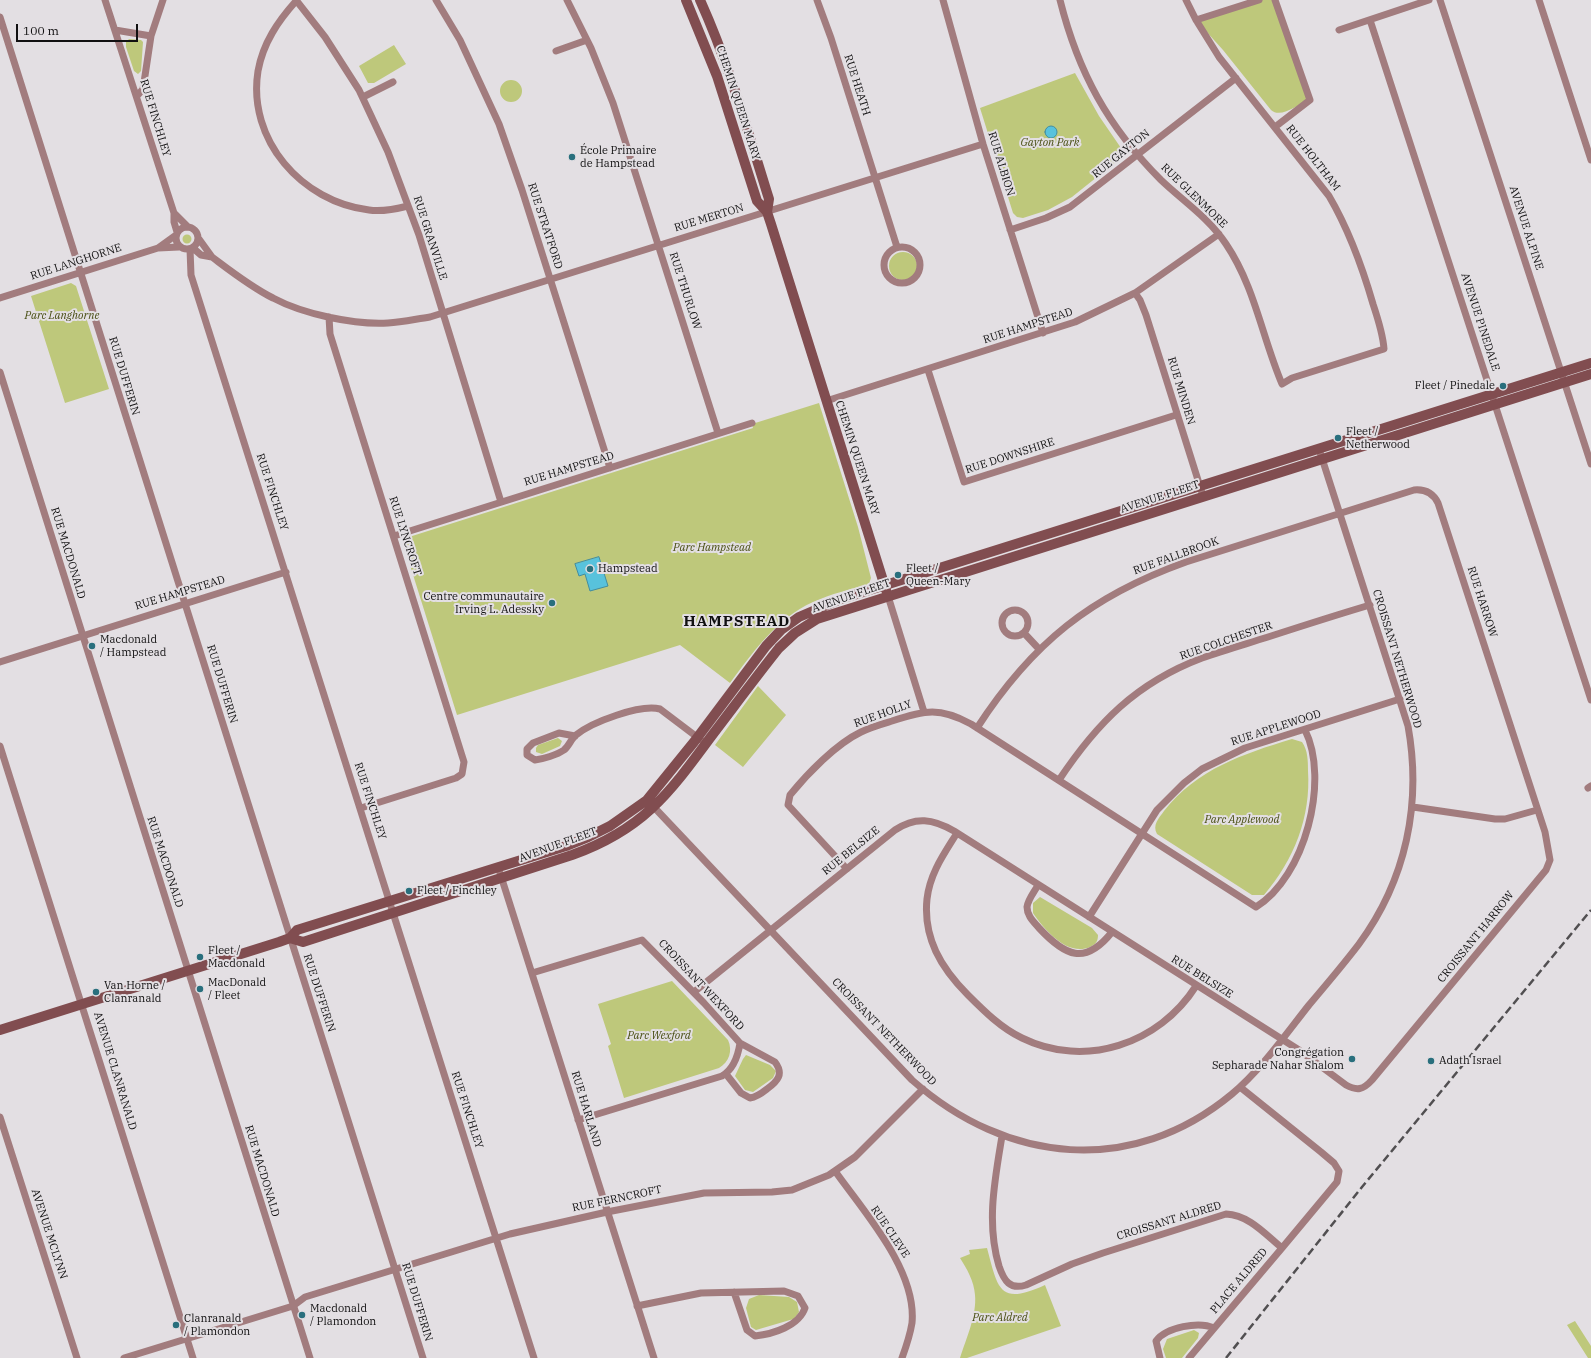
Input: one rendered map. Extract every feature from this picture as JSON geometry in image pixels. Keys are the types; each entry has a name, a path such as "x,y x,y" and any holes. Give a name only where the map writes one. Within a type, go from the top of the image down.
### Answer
{"main road":[{"name":"CHEMIN QUEEN MARY","path":"686,0 701,33 717,76 757,201 767,212 888,596"},
{"name":"CHEMIN QUEEN MARY","path":"700,0 739,103 769,199 767,212"},
{"path":"1457,410 1493,399 1562,372 1591,363"},
{"path":"1493,399 1565,383 1591,374"},
{"name":"AVENUE FLEET","path":"0,1030 290,938 297,930 390,902 588,837 650,803 675,785 769,660 795,633 817,619 1201,491 1319,449 1457,410"},
{"name":"AVENUE FLEET","path":"290,938 303,942 593,847 620,833 650,803 766,646 781,630 810,610 885,585 1201,491 1322,460 1457,410"}],"street":[{"name":"RUE FINCHLEY","path":"105,0 174,213 176,234"},
{"path":"137,96 143,89 151,36 163,0"},
{"path":"296,0 270,34 258,72 262,124 272,146 279,157 298,179 327,198 371,210 408,206"},
{"name":"RUE GRANVILLE","path":"296,0 325,37 363,97 388,152 408,206 502,502"},
{"name":"RUE STRATFORD","path":"436,0 460,40 499,124 551,280 610,468"},
{"name":"RUE THURLOW","path":"567,0 587,40 615,110 718,434"},
{"name":"RUE HEATH","path":"817,0 831,38 897,247"},
{"name":"RUE ALBION","path":"943,0 983,144 1043,333"},
{"name":"RUE GLENMORE","path":"1060,0 1077,57 1091,88 1110,119 1138,155 1175,193 1208,222 1219,234 1233,255 1250,289 1282,384 1292,378 1384,349"},
{"name":"RUE HOLTHAM","path":"1186,0 1196,20 1219,57 1329,196 1346,225 1369,289 1382,332 1384,349"},
{"path":"1196,20 1259,0"},
{"path":"1275,0 1310,100 1275,127"},
{"path":"1339,30 1429,0"},
{"name":"AVENUE ALPINE","path":"1440,0 1591,464"},
{"path":"1539,0 1591,160"},
{"name":"RUE DUFFERIN","path":"0,17 423,1358"},
{"name":"AVENUE PINEDALE","path":"1370,20 1591,700"},
{"path":"701,33 712,29"},
{"path":"115,30 151,36"},
{"path":"556,51 587,40"},
{"name":"RUE GAYTON","path":"1010,230 1046,218 1070,207 1236,78"},
{"path":"363,97 393,82"},
{"name":"RUE MERTON","path":"212,257 250,285 274,299 293,307 329,317 387,323 442,314 983,144"},
{"name":"RUE FINCHLEY","path":"174,213 188,227"},
{"path":"188,227 194,229 198,239 212,257 201,255 191,249 179,247 176,242 176,234 182,228 188,227"},
{"name":"RUE LANGHORNE","path":"158,248 176,234"},
{"name":"RUE HAMPSTEAD","path":"826,401 1043,333 1096,313 1135,293 1219,234"},
{"path":"191,249 198,239"},
{"name":"RUE LANGHORNE","path":"0,298 158,248 179,247"},
{"path":"897,247 910,248 919,256 921,262 919,274 910,282 898,283 892,281 885,271 884,259 897,247"},
{"name":"RUE FINCHLEY","path":"191,249 191,275 534,1358"},
{"name":"RUE MINDEN","path":"1135,293 1140,300 1146,315 1201,491"},
{"name":"RUE LYNCROFT","path":"329,317 330,334 463,756 464,768 462,774 456,778 361,808"},
{"name":"RUE DOWNSHIRE","path":"928,370 964,482 1176,415"},
{"name":"RUE MACDONALD","path":"0,372 310,1358"},
{"name":"RUE HAMPSTEAD","path":"394,536 752,423"},
{"name":"CROISSANT NETHERWOOD","path":"650,803 923,1089 960,1116 1002,1136 1032,1145 1089,1150 1125,1146 1157,1138 1187,1125 1214,1108 1240,1087 1281,1040 1359,944 1381,908 1400,862 1413,807 1412,751 1408,726 1341,513 1319,449"},
{"name":"RUE HARROW","path":"1341,513 1414,490 1424,490 1436,498 1537,810"},
{"name":"RUE FALLBROOK","path":"977,728 997,697 1039,650 1058,632 1099,602 1150,575 1186,562 1341,513"},
{"name":"RUE HAMPSTEAD","path":"0,662 286,572"},
{"name":"CHEMIN QUEEN MARY","path":"888,596 924,712"},
{"name":"RUE COLCHESTER","path":"1059,780 1083,745 1104,721 1140,691 1165,676 1202,658 1370,605"},
{"path":"1024,633 1039,650"},
{"name":"RUE APPLEWOOD","path":"1089,917 1158,810 1169,797 1202,769 1245,748 1400,699"},
{"path":"575,736 559,734 533,743 527,749 527,755 535,760 540,760 564,750 575,736 595,724 644,708 652,707 667,713 706,744"},
{"name":"RUE HOLLY","path":"847,869 788,804 790,795 832,753 850,738 874,727 924,712 933,711 953,716 977,728 1256,907 1265,902 1278,888 1296,859 1311,812 1314,786 1313,763 1310,740 1305,730"},
{"name":"AVENUE CLANRANALD","path":"0,746 193,1358"},
{"path":"1413,807 1505,820 1537,810"},
{"name":"CROISSANT HARROW","path":"1281,1040 1311,1059 1346,1085 1354,1089 1361,1089 1367,1086 1546,870 1550,860 1549,850 1537,810"},
{"name":"RUE BELSIZE","path":"694,992 895,830 910,822 921,820 932,821 957,833 1281,1040"},
{"path":"957,833 942,856 931,881 927,911 931,941 945,970 989,1016 1008,1030 1034,1043 1058,1050 1090,1050 1116,1047 1137,1040 1160,1024 1182,1006 1196,986"},
{"name":"RUE HARLAND","path":"498,867 606,1212 654,1358"},
{"path":"1038,885 1029,901 1028,912 1030,918 1048,938 1063,949 1079,953 1094,950 1104,943 1112,932"},
{"name":"CROISSANT WEXFORD","path":"532,973 642,940 694,992 740,1043 775,1062 779,1067 780,1077 777,1082 750,1098 741,1093 726,1074 736,1062 740,1043"},
{"path":"578,1120 726,1074"},
{"path":"1240,1087 1334,1163 1339,1171 1337,1182 1282,1248"},
{"name":"RUE FERNCROFT","path":"124,1358 293,1306 305,1297 496,1238 606,1212 704,1193 772,1192 792,1190 835,1171 863,1150 923,1089"},
{"name":"AVENUE MCLYNN","path":"0,1117 76,1358"},
{"name":"CROISSANT ALDRED","path":"1002,1136 994,1184 992,1224 994,1248 998,1263 1004,1280 1011,1286 1020,1287 1026,1285 1096,1255 1226,1214 1236,1214 1244,1218 1282,1248"},
{"name":"RUE CLEVE","path":"835,1171 894,1254 904,1274 911,1301 912,1322 902,1358"},
{"name":"PLACE ALDRED","path":"1189,1358 1282,1248"},
{"path":"637,1306 701,1293 734,1292 784,1291 791,1292 798,1296 805,1308 803,1315 796,1323 755,1336 747,1330 734,1292"},
{"name":"PLACE ALDRED","path":"1160,1358 1156,1341 1163,1334 1197,1323 1207,1324 1214,1328"}],"green space":[{"path":"1259,0 1275,0 1310,100 1285,112 1280,113 1271,110 1223,50 1196,20"},
{"path":"129,39 141,40 143,42 141,71 138,74 134,71 126,47 126,42"},
{"path":"394,45 406,64 374,83 368,83 359,66"},
{"name":"Gayton Park","path":"1075,73 1099,116 1121,148 1122,157 1072,197 1048,210 1023,218 1017,217 1013,213 980,108"},
{"path":"511,80 515,81 521,87 521,95 515,101 511,102 507,101 501,95 500,91 501,87 507,81"},
{"path":"187,234 192,239 187,244 182,239"},
{"path":"903,252 913,256 917,266 913,276 903,280 893,276 889,266 893,256"},
{"name":"Parc Langhorne","path":"71,283 76,286 109,389 65,403 31,296"},
{"name":"Parc Hampstead","path":"819,403 858,527 871,578 869,584 820,599 788,617 757,648 730,683 680,645 457,715 404,546 409,537 753,428 752,424"},
{"path":"758,686 786,715 743,767 715,745"},
{"path":"558,738 562,741 560,746 542,754 536,752 538,745"},
{"name":"Parc Applewood","path":"1292,739 1302,742 1307,752 1307,805 1292,853 1275,882 1264,895 1252,895 1157,834 1155,828 1160,816 1177,796 1191,784 1222,765 1239,757"},
{"path":"1040,897 1092,928 1098,935 1097,941 1090,947 1081,949 1065,945 1057,940 1033,913 1033,903"},
{"name":"Parc Wexford","path":"672,981 728,1040 730,1052 728,1059 719,1068 624,1098 608,1046 611,1044 598,1004"},
{"path":"746,1055 770,1065 776,1071 773,1078 753,1092 745,1090 735,1076"},
{"name":"Parc Aldred","path":"987,1248 994,1274 1003,1290 1009,1293 1018,1294 1045,1285 1061,1326 967,1358 960,1358 974,1311 975,1295 972,1280 960,1258 970,1254 969,1250"},
{"path":"759,1295 789,1297 797,1302 799,1312 794,1319 756,1330 751,1327 746,1308 749,1299"},
{"path":"1575,1321 1591,1346 1591,1358 1588,1358 1567,1325"},
{"path":"1194,1330 1199,1333 1198,1338 1182,1358 1166,1358 1163,1349 1167,1339"}],"water":[{"path":"1049,126 1053,126 1057,132 1053,138 1049,138 1045,134 1045,130"},
{"name":"Hampstead","path":"599,557 608,586 590,591 585,574 579,576 575,564"}],"railway":[{"path":"1226,1358 1362,1187 1591,910"}],"place":[{"name":"École Primaire de Hampstead","path":"572,157"},
{"name":"Fleet / Pinedale","path":"1503,386"},
{"name":"Fleet / Netherwood","path":"1338,438"},
{"name":"Hampstead","path":"590,569"},
{"name":"Fleet / Queen-Mary","path":"898,575"},
{"name":"Centre communautaire Irving L. Adessky","path":"552,603"},
{"name":"Macdonald / Hampstead","path":"92,646"},
{"name":"Fleet / Finchley","path":"409,891"},
{"name":"Fleet / Macdonald","path":"200,957"},
{"name":"MacDonald / Fleet","path":"200,989"},
{"name":"Van Horne / Clanranald","path":"96,992"},
{"name":"Congrégation Sepharade Nahar Shalom","path":"1352,1059"},
{"name":"Adath Israel","path":"1431,1061"},
{"name":"Macdonald / Plamondon","path":"302,1315"},
{"name":"Clanranald / Plamondon","path":"176,1325"}],"district":[{"name":"HAMPSTEAD","path":"737,622"}]}
